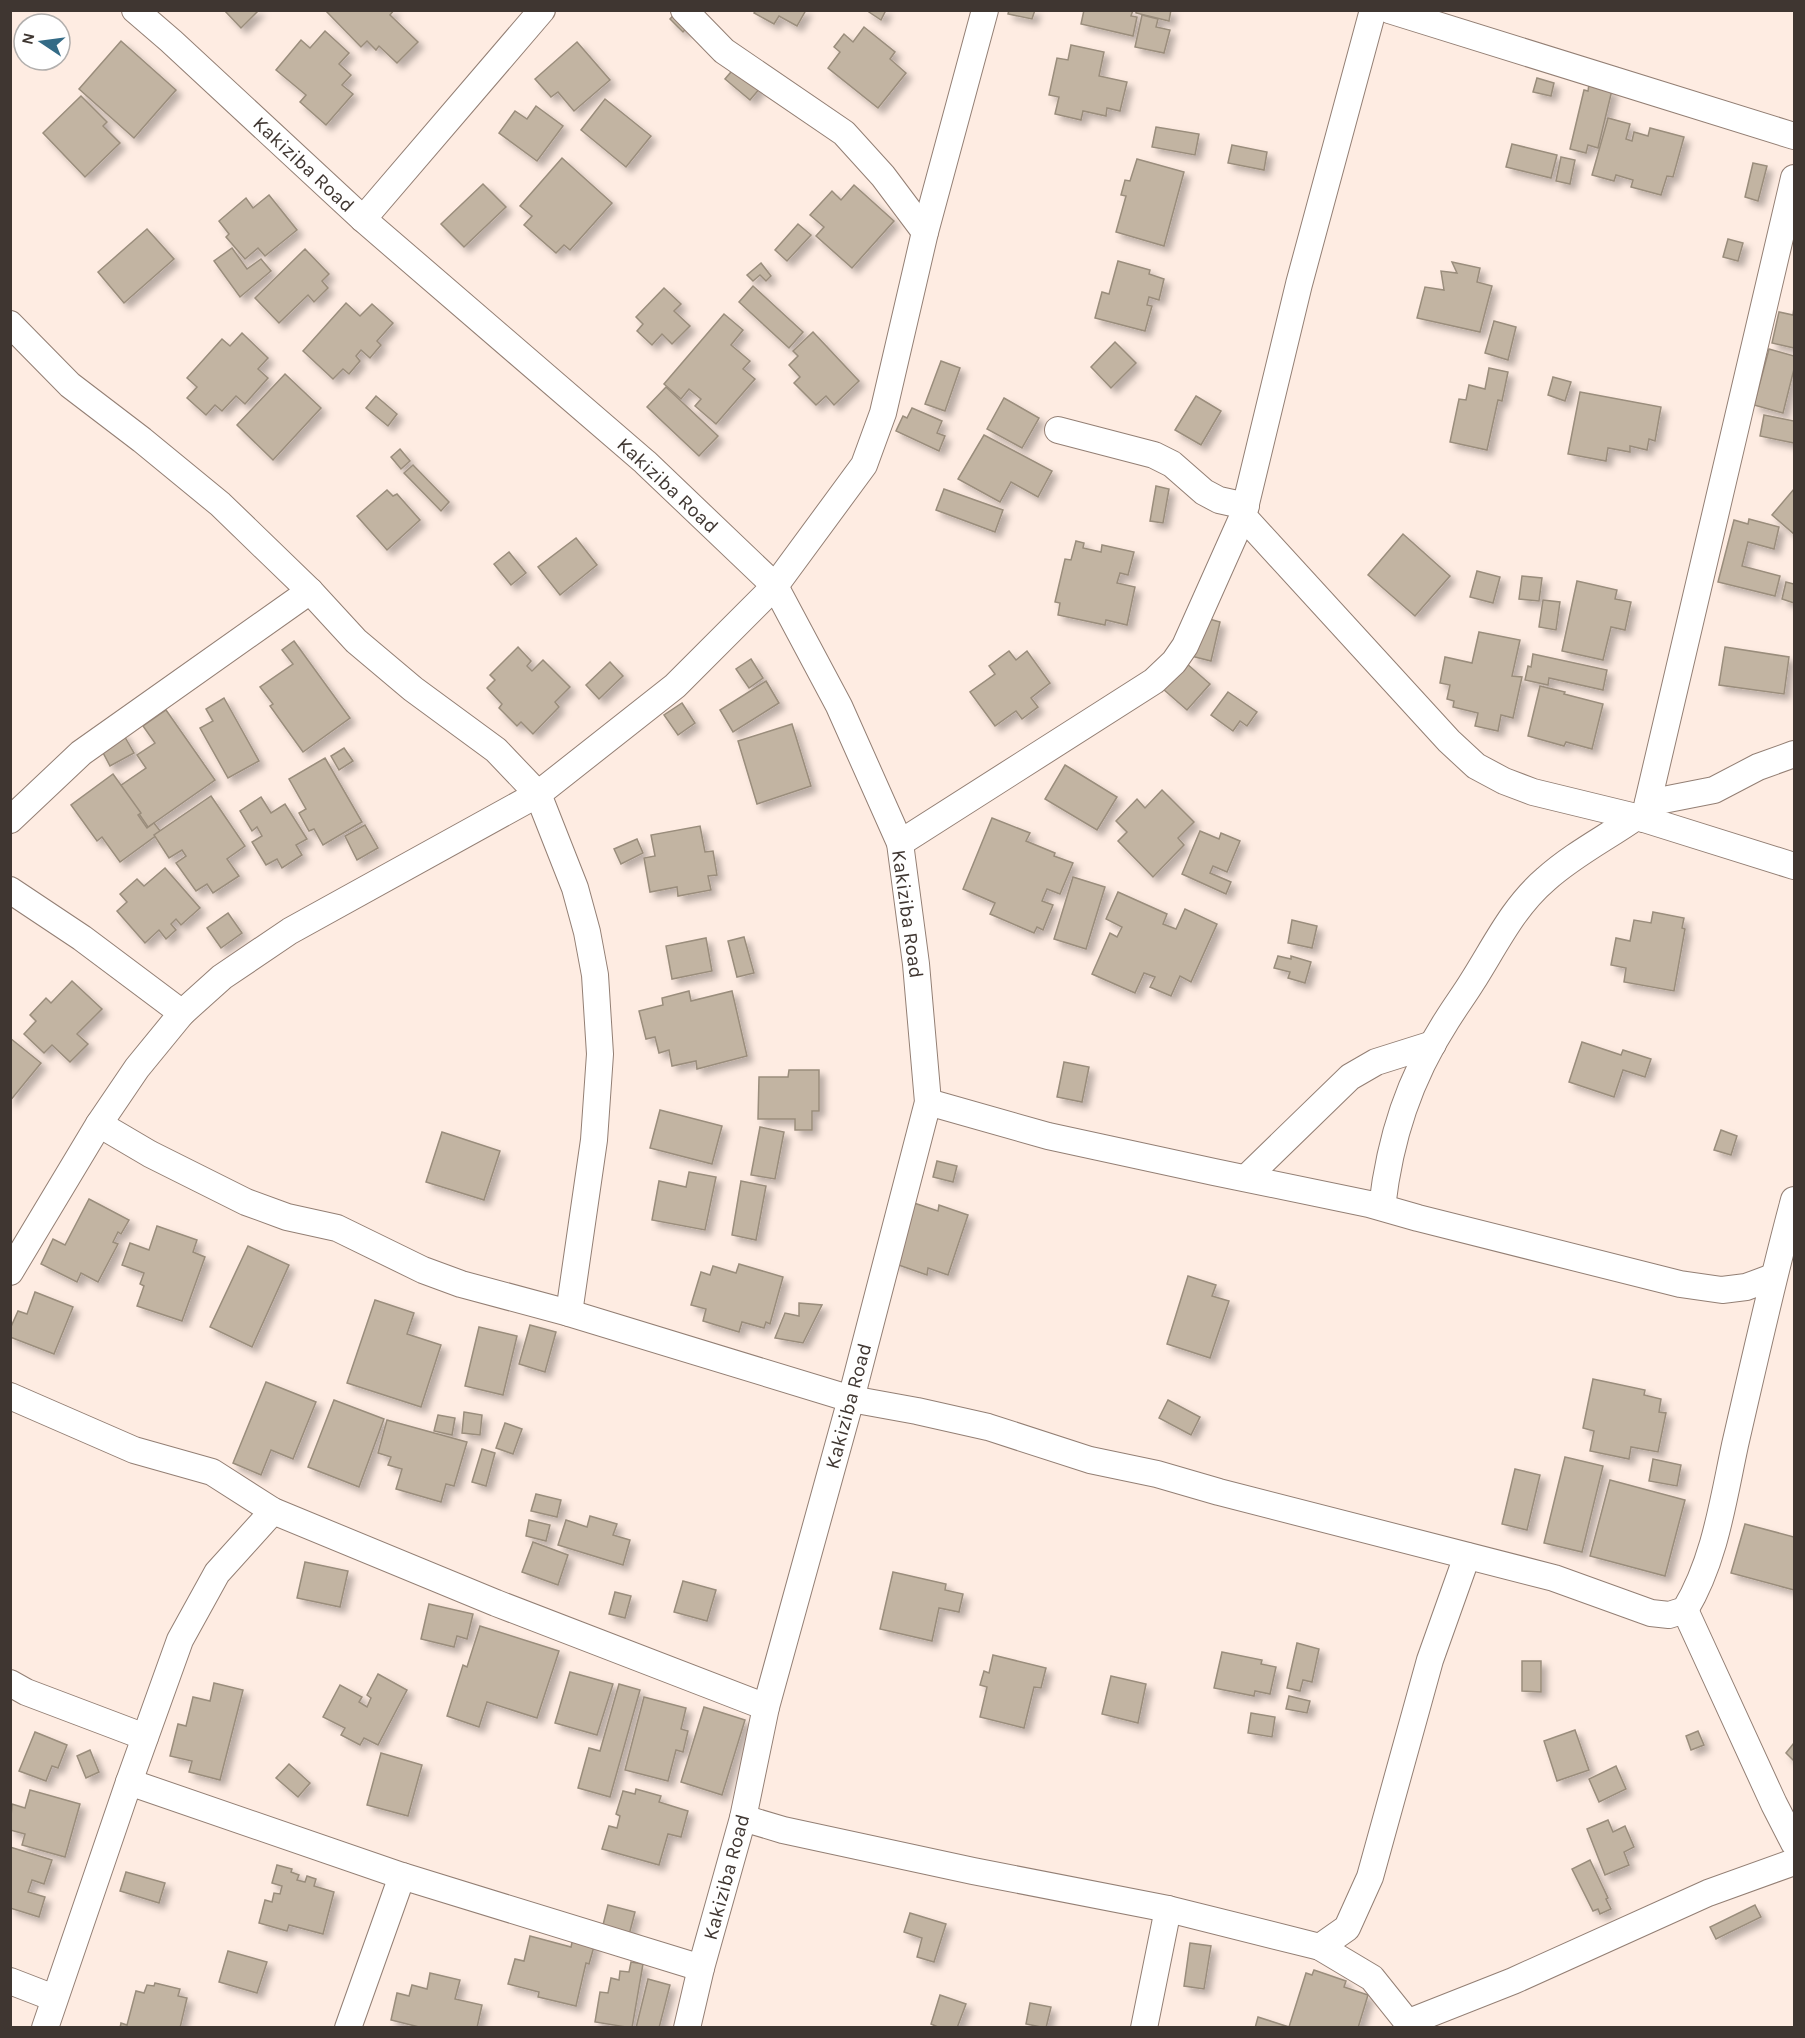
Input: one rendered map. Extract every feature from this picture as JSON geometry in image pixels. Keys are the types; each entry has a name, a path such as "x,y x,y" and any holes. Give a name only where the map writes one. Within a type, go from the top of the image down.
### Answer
{"street":[{"name":"Kakiziba Road","path":"135,10 171,40 363,219 645,462 775,586 839,706 900,843 916,964 928,1102 851,1399 766,1707 743,1818 701,1968 687,2028"},
{"path":"363,219 542,10"},
{"path":"684,10 724,51 844,133 882,176 925,232"},
{"path":"10,1272 99,1124 137,1068 182,1013 222,977 290,931 538,794 675,686 775,586 864,465 883,413 925,232 985,10"},
{"path":"900,843 1154,681 1185,646 1244,511 1299,284 1373,10"},
{"path":"1389,10 1492,40 1794,136"},
{"path":"1643,813 1794,178"},
{"path":"10,324 70,385 220,504 310,591 356,641 413,689 496,750 538,794 575,888 586,932 595,975 600,1054 594,1140 569,1313"},
{"path":"1058,430 1154,455 1172,464 1204,492 1244,511 1449,741 1476,766 1504,781 1533,792 1643,813 1794,866"},
{"path":"10,819 81,753 310,591"},
{"path":"1382,1208 1386,1170 1399,1119 1433,1044 1446,1020 1522,903 1545,879 1580,851 1607,837 1643,813 1714,790 1758,767 1794,754"},
{"path":"10,890 82,938 182,1013"},
{"path":"1246,1178 1350,1077 1376,1062 1433,1044"},
{"path":"928,1102 1048,1136 1382,1208 1680,1284 1722,1290 1746,1287 1773,1278"},
{"path":"99,1124 150,1154 246,1202 287,1217 337,1228 423,1270 461,1284 569,1313 851,1399 988,1427 1090,1460 1157,1474 1554,1578 1651,1613 1669,1615 1685,1610 1696,1592 1713,1546 1773,1278 1794,1206"},
{"path":"10,1396 134,1450 212,1472 273,1511 496,1604 766,1707"},
{"path":"45,2028 180,1640 217,1573 273,1511"},
{"path":"1320,1947 1347,1928 1370,1877 1430,1660 1467,1556"},
{"path":"1685,1610 1774,1804 1794,1842"},
{"path":"10,1683 26,1692 145,1737"},
{"path":"129,1782 402,1876 701,1968"},
{"path":"743,1818 783,1830 961,1869 1168,1910 1320,1947 1372,1978 1410,2025 1708,1893 1794,1862"},
{"path":"348,2028 402,1876"},
{"path":"1144,2028 1168,1910"},
{"path":"10,1981 54,1998"}],"building":[{"path":"224,10 259,10 241,28"},
{"path":"325,10 394,10 390,15 418,42 397,63 379,46 376,50 367,41 361,47"},
{"path":"678,10 693,21 683,32 670,19"},
{"path":"756,10 806,10 797,26 779,16 774,24 754,13"},
{"path":"866,10 886,10 881,20"},
{"path":"1009,10 1035,10 1032,19 1008,14"},
{"path":"1084,10 1133,10 1131,16 1137,17 1133,36 1081,24"},
{"path":"1136,10 1171,10 1169,21 1136,13"},
{"path":"1142,15 1158,19 1156,27 1170,30 1164,53 1135,47"},
{"path":"864,27 895,52 890,59 906,73 878,108 828,68 840,52 834,47 844,34 853,42"},
{"path":"325,31 349,53 339,64 351,75 342,85 353,94 326,125 300,102 306,95 276,70 301,40 310,48"},
{"path":"121,41 176,90 134,138 79,89"},
{"path":"577,42 610,80 574,111 558,92 551,97 535,79"},
{"path":"1071,45 1104,52 1099,76 1127,82 1120,111 1107,108 1106,116 1083,111 1081,120 1055,114 1059,97 1049,95 1057,58 1068,60"},
{"path":"736,66 761,87 750,100 725,79"},
{"path":"1537,78 1554,83 1551,96 1533,92"},
{"path":"1589,84 1612,90 1598,148 1588,145 1586,153 1570,149 1584,90 1588,91"},
{"path":"81,96 107,122 103,126 120,143 85,177 43,133"},
{"path":"605,99 651,136 626,167 581,130"},
{"path":"536,106 563,126 537,161 499,133 515,111 527,119"},
{"path":"1608,118 1630,124 1626,139 1632,141 1634,132 1648,136 1650,128 1684,137 1673,177 1667,176 1661,195 1631,187 1633,180 1616,175 1614,181 1592,175"},
{"path":"1156,127 1199,134 1195,155 1152,147"},
{"path":"1512,144 1557,155 1551,178 1506,167"},
{"path":"1232,145 1267,152 1264,170 1228,163"},
{"path":"1561,157 1575,160 1570,184 1556,181"},
{"path":"562,158 612,203 570,250 564,245 556,253 524,225 532,216 520,206"},
{"path":"1137,159 1184,172 1164,246 1116,232 1126,196 1121,195 1125,180 1130,181"},
{"path":"1753,163 1767,166 1758,201 1745,197"},
{"path":"483,184 506,207 464,247 441,224"},
{"path":"854,185 894,221 852,268 816,236 824,227 810,215 832,191 841,200"},
{"path":"269,195 297,230 265,256 258,248 245,259 226,237 229,234 219,221 246,198 253,208"},
{"path":"798,224 811,235 787,261 775,250"},
{"path":"147,229 174,259 124,303 98,272"},
{"path":"1728,239 1743,243 1738,261 1723,257"},
{"path":"232,248 247,269 261,259 271,271 240,297 214,261"},
{"path":"305,249 329,274 322,281 328,288 314,302 308,295 279,323 255,298"},
{"path":"1118,261 1150,270 1149,274 1164,279 1159,300 1149,297 1147,305 1152,306 1145,331 1095,318 1102,292 1109,294"},
{"path":"1452,262 1480,268 1477,282 1492,286 1480,332 1417,318 1425,287 1444,290 1441,271 1457,273"},
{"path":"761,263 771,276 766,281 760,275 753,281 747,275"},
{"path":"753,286 803,332 789,348 739,302"},
{"path":"664,288 681,304 674,311 690,326 672,344 662,334 652,345 637,331 643,324 636,317"},
{"path":"346,303 360,316 372,304 393,323 377,341 381,345 370,358 361,350 356,356 360,361 349,374 343,369 333,379 303,351"},
{"path":"1794,307 1794,348 1772,343 1779,312 1793,315"},
{"path":"724,314 743,330 731,345 750,361 743,369 755,379 716,424 695,406 701,399 689,389 681,399 664,384"},
{"path":"1494,321 1516,327 1508,360 1485,353"},
{"path":"813,332 859,381 834,405 826,396 816,405 794,383 800,377 789,365 798,356 793,351"},
{"path":"242,333 268,358 258,369 268,378 245,404 236,396 222,411 215,405 206,415 187,398 197,387 187,378 222,339 230,346"},
{"path":"1115,342 1136,363 1111,388 1091,367"},
{"path":"1769,349 1794,356 1794,369 1783,413 1754,405"},
{"path":"941,361 960,368 945,411 925,404"},
{"path":"1489,368 1508,372 1502,401 1498,400 1487,450 1450,442 1459,399 1466,400 1469,385 1485,389"},
{"path":"285,374 321,408 273,460 237,425"},
{"path":"1553,377 1571,382 1565,401 1548,395"},
{"path":"666,387 718,436 699,456 647,407"},
{"path":"1580,392 1661,407 1655,441 1649,439 1647,450 1630,446 1630,452 1608,448 1606,461 1568,454"},
{"path":"376,396 397,414 388,426 366,408"},
{"path":"1196,396 1221,411 1201,445 1175,430"},
{"path":"1004,398 1039,418 1022,448 987,429"},
{"path":"912,408 942,421 937,433 945,436 939,451 896,431 903,416 907,418"},
{"path":"1764,415 1794,421 1794,443 1760,436"},
{"path":"984,435 1052,471 1038,497 1011,482 1000,502 958,479"},
{"path":"400,449 410,461 401,469 391,457"},
{"path":"413,465 449,502 441,511 404,473"},
{"path":"1156,486 1169,489 1163,523 1150,521"},
{"path":"944,489 1003,510 995,532 936,510"},
{"path":"1794,489 1794,534 1772,515"},
{"path":"387,490 393,496 397,494 420,520 387,550 357,516"},
{"path":"1749,519 1779,527 1774,549 1748,542 1742,566 1780,576 1775,596 1718,582 1734,520 1748,524"},
{"path":"1403,534 1450,576 1415,616 1368,575"},
{"path":"576,538 597,565 560,595 538,567"},
{"path":"1076,541 1084,543 1083,548 1101,552 1102,545 1134,552 1128,575 1120,573 1117,583 1135,587 1127,625 1106,620 1105,625 1058,615 1060,603 1055,602 1065,559 1071,560"},
{"path":"509,552 526,573 511,585 494,564"},
{"path":"1477,571 1500,577 1493,603 1470,597"},
{"path":"1522,576 1542,578 1539,601 1519,599"},
{"path":"1577,581 1617,590 1615,599 1631,602 1625,630 1611,627 1603,660 1562,651"},
{"path":"1786,582 1794,584 1794,603 1782,599"},
{"path":"1543,600 1560,602 1556,630 1539,627"},
{"path":"1206,618 1220,622 1211,661 1191,656"},
{"path":"1479,632 1520,640 1512,676 1522,677 1513,718 1501,715 1498,731 1475,726 1478,713 1453,707 1454,701 1447,699 1450,685 1440,683 1445,657 1472,663"},
{"path":"294,641 350,718 303,752 270,706 273,704 260,687 293,664 282,650"},
{"path":"518,647 531,661 527,666 532,671 543,660 570,687 555,702 559,707 533,734 521,722 517,726 499,708 502,704 487,688 495,680 490,675"},
{"path":"1725,647 1789,657 1784,694 1719,685"},
{"path":"1009,651 1016,660 1027,651 1050,683 1031,698 1038,707 1022,719 1016,711 995,726 970,692 995,674 989,666"},
{"path":"1533,654 1607,670 1603,690 1549,678 1548,685 1525,680 1528,666 1531,667"},
{"path":"751,659 763,678 749,688 736,669"},
{"path":"610,662 623,676 599,699 586,685"},
{"path":"1186,663 1210,684 1187,710 1163,689"},
{"path":"766,681 779,703 733,732 720,710"},
{"path":"1540,686 1603,704 1592,749 1566,742 1564,746 1528,736"},
{"path":"1228,692 1257,712 1247,726 1240,721 1233,731 1211,715"},
{"path":"224,698 259,761 228,778 200,728 213,721 206,709"},
{"path":"682,703 695,723 678,735 664,715"},
{"path":"166,710 215,780 148,827 120,786 146,768 137,755 155,743 143,726"},
{"path":"792,724 811,786 757,804 738,741"},
{"path":"122,732 134,753 110,766 99,745"},
{"path":"344,748 353,761 339,770 331,756"},
{"path":"325,758 362,822 323,845 314,829 309,831 299,813 306,809 289,779"},
{"path":"1065,765 1117,797 1097,830 1045,799"},
{"path":"113,774 141,813 138,815 147,828 154,823 161,832 120,862 102,837 97,841 71,805"},
{"path":"1162,790 1194,822 1178,838 1184,845 1153,877 1118,841 1127,832 1116,821 1137,799 1145,808"},
{"path":"211,796 245,846 227,859 239,876 213,893 207,884 196,891 176,863 186,856 182,850 169,858 154,835"},
{"path":"261,797 271,813 285,804 307,839 296,845 302,855 282,868 277,859 266,865 252,842 262,836 257,827 252,831 240,811"},
{"path":"992,818 1030,833 1026,841 1073,863 1060,894 1047,889 1042,901 1053,905 1043,930 1037,927 1034,933 990,914 995,903 963,889"},
{"path":"365,825 378,848 357,860 345,836"},
{"path":"700,826 705,852 713,851 717,875 708,876 711,890 678,896 677,887 650,892 644,858 655,856 651,835"},
{"path":"1200,831 1219,839 1221,833 1240,841 1227,872 1213,866 1210,873 1231,882 1226,894 1182,874"},
{"path":"637,839 643,853 621,864 614,849"},
{"path":"165,868 200,908 181,925 176,919 171,924 176,930 166,939 159,930 145,943 117,911 127,902 120,894 137,879 144,886"},
{"path":"1073,877 1105,887 1086,949 1054,939"},
{"path":"1118,892 1167,914 1163,924 1176,929 1185,909 1217,924 1191,982 1180,976 1171,996 1150,987 1155,977 1144,973 1135,993 1092,974 1110,933 1117,937 1122,927 1106,919"},
{"path":"1653,912 1684,918 1682,928 1685,929 1674,991 1624,982 1626,968 1611,965 1616,938 1630,941 1634,920 1651,923"},
{"path":"228,913 242,933 221,948 207,928"},
{"path":"1292,920 1317,926 1312,948 1288,943"},
{"path":"744,937 754,973 737,977 728,941"},
{"path":"706,938 712,971 672,979 666,946"},
{"path":"1278,956 1291,959 1291,956 1311,962 1305,983 1288,978 1290,972 1274,968"},
{"path":"72,981 102,1009 77,1034 88,1044 70,1062 52,1045 44,1053 24,1034 36,1021 30,1015 46,998 51,1003"},
{"path":"689,991 691,1001 732,991 747,1056 697,1069 696,1061 672,1066 669,1050 659,1053 655,1037 646,1039 639,1011 663,1005 662,998"},
{"path":"10,1038 41,1063 10,1101"},
{"path":"1582,1042 1621,1055 1623,1050 1651,1059 1645,1077 1623,1070 1614,1097 1569,1082"},
{"path":"1064,1062 1089,1067 1082,1102 1057,1097"},
{"path":"789,1070 819,1070 819,1111 812,1111 812,1130 795,1130 795,1119 758,1119 759,1077 788,1077"},
{"path":"660,1110 722,1126 712,1164 650,1148"},
{"path":"760,1127 784,1132 775,1179 751,1175"},
{"path":"1721,1130 1737,1136 1731,1155 1714,1150"},
{"path":"442,1132 500,1151 484,1200 426,1182"},
{"path":"937,1161 957,1166 953,1182 933,1177"},
{"path":"689,1172 716,1177 705,1230 652,1220 659,1181 686,1187"},
{"path":"741,1181 766,1186 756,1240 732,1235"},
{"path":"89,1199 129,1220 121,1234 118,1232 113,1242 118,1244 98,1282 81,1273 77,1282 41,1264 53,1239 65,1245"},
{"path":"914,1203 938,1211 939,1205 968,1215 948,1275 928,1268 927,1275 893,1263"},
{"path":"157,1226 197,1240 193,1252 205,1257 182,1321 137,1306 144,1286 140,1284 144,1273 122,1265 130,1243 149,1250"},
{"path":"248,1246 289,1265 252,1347 210,1327"},
{"path":"739,1264 783,1277 770,1324 766,1322 764,1328 742,1322 739,1332 703,1321 706,1309 691,1305 701,1272 710,1275 713,1266 736,1273"},
{"path":"1188,1276 1216,1285 1212,1296 1229,1301 1210,1358 1167,1344"},
{"path":"35,1292 73,1307 54,1354 10,1337 10,1329 18,1311 27,1314"},
{"path":"375,1300 414,1313 407,1334 441,1345 421,1407 347,1383"},
{"path":"799,1303 822,1305 803,1343 775,1338 785,1313 799,1316"},
{"path":"530,1325 556,1332 545,1372 519,1364"},
{"path":"479,1327 517,1336 503,1395 465,1386"},
{"path":"1593,1379 1645,1390 1644,1395 1661,1399 1659,1412 1666,1413 1658,1452 1631,1447 1629,1459 1590,1451 1594,1431 1583,1428"},
{"path":"266,1382 316,1402 293,1459 271,1450 261,1475 233,1463"},
{"path":"334,1400 384,1419 359,1487 308,1467"},
{"path":"1168,1400 1200,1417 1191,1435 1159,1418"},
{"path":"464,1412 482,1415 480,1435 462,1433"},
{"path":"438,1415 455,1418 452,1435 434,1431"},
{"path":"387,1420 467,1442 454,1486 446,1484 441,1502 396,1489 402,1469 388,1465 391,1457 378,1453"},
{"path":"505,1423 522,1429 513,1454 496,1448"},
{"path":"482,1449 495,1453 486,1486 472,1482"},
{"path":"1565,1457 1603,1466 1582,1552 1544,1543"},
{"path":"1653,1459 1681,1465 1677,1486 1649,1481"},
{"path":"1515,1469 1540,1475 1527,1530 1502,1524"},
{"path":"1610,1480 1685,1500 1665,1576 1590,1556"},
{"path":"536,1494 561,1500 557,1517 531,1511"},
{"path":"590,1516 617,1524 613,1535 630,1540 623,1565 558,1545 566,1520 587,1527"},
{"path":"529,1520 550,1525 546,1541 526,1536"},
{"path":"1745,1524 1794,1537 1794,1590 1731,1573"},
{"path":"533,1542 568,1555 558,1585 522,1572"},
{"path":"305,1562 348,1571 340,1607 297,1598"},
{"path":"893,1572 946,1584 945,1590 963,1594 959,1612 939,1608 932,1641 880,1629"},
{"path":"683,1581 716,1590 707,1621 674,1612"},
{"path":"615,1592 631,1596 625,1618 609,1614"},
{"path":"429,1604 473,1614 467,1639 457,1636 454,1647 421,1639"},
{"path":"480,1626 559,1651 537,1718 487,1702 479,1727 447,1716 463,1665 467,1667"},
{"path":"1297,1643 1319,1649 1312,1682 1303,1680 1300,1691 1287,1688"},
{"path":"1222,1652 1262,1660 1261,1664 1276,1667 1270,1694 1255,1691 1254,1696 1214,1688"},
{"path":"993,1655 1046,1668 1041,1688 1034,1687 1024,1728 980,1717 987,1687 980,1685 984,1671 989,1673"},
{"path":"1522,1661 1541,1661 1541,1692 1522,1691"},
{"path":"570,1672 613,1684 597,1735 555,1723"},
{"path":"378,1674 407,1690 378,1745 364,1738 360,1745 341,1735 345,1728 323,1717 340,1685 362,1697 359,1702 367,1707 371,1698 367,1695"},
{"path":"1111,1676 1146,1684 1138,1723 1102,1714"},
{"path":"214,1683 243,1690 220,1780 189,1772 192,1761 170,1756 178,1724 186,1726 193,1697 210,1701"},
{"path":"619,1684 640,1690 610,1797 578,1788 589,1748 600,1751"},
{"path":"1289,1696 1310,1701 1307,1713 1286,1709"},
{"path":"644,1697 686,1708 681,1729 688,1731 683,1752 676,1750 668,1781 625,1770"},
{"path":"704,1707 745,1720 722,1795 681,1782"},
{"path":"1251,1713 1275,1717 1272,1737 1248,1733"},
{"path":"1575,1730 1589,1770 1557,1781 1544,1741"},
{"path":"1698,1731 1704,1745 1691,1750 1686,1736"},
{"path":"35,1732 67,1745 58,1768 52,1766 46,1781 19,1771"},
{"path":"1794,1743 1794,1761 1786,1753"},
{"path":"90,1750 99,1772 86,1778 77,1756"},
{"path":"381,1753 422,1765 408,1816 367,1805"},
{"path":"289,1764 310,1783 298,1797 276,1778"},
{"path":"1616,1766 1626,1789 1599,1802 1589,1779"},
{"path":"636,1789 661,1796 659,1802 688,1811 681,1837 668,1834 659,1865 602,1849 609,1826 617,1828 620,1816 616,1814 623,1791 635,1794"},
{"path":"30,1790 80,1804 65,1857 22,1845 25,1834 10,1830 12,1804 25,1808"},
{"path":"1608,1820 1613,1832 1625,1826 1634,1847 1624,1852 1629,1865 1605,1875 1587,1829"},
{"path":"10,1847 52,1860 44,1884 32,1880 28,1892 45,1897 39,1917 10,1908"},
{"path":"1590,1860 1611,1909 1600,1914 1598,1909 1593,1911 1572,1869"},
{"path":"277,1865 292,1869 291,1872 299,1875 297,1880 305,1882 307,1876 316,1879 314,1886 334,1892 323,1934 289,1925 287,1931 259,1923 265,1900 272,1902 274,1893 280,1894 282,1886 272,1883"},
{"path":"126,1872 165,1883 159,1903 120,1891"},
{"path":"608,1905 635,1912 629,1935 602,1929"},
{"path":"1755,1905 1761,1917 1716,1939 1710,1927"},
{"path":"910,1913 946,1924 934,1962 917,1957 922,1938 904,1932"},
{"path":"530,1936 571,1947 573,1938 595,1943 589,1964 586,1963 576,2006 538,1997 539,1992 508,1984 515,1959 524,1961"},
{"path":"1190,1943 1211,1946 1204,1989 1184,1986"},
{"path":"228,1951 267,1962 257,1993 219,1982"},
{"path":"631,1962 643,1964 632,2028 595,2022 600,1992 608,1993 611,1978 619,1980 620,1971 629,1972"},
{"path":"1314,1970 1346,1981 1344,1987 1368,1995 1358,2028 1255,2028 1258,2017 1289,2027 1306,1973 1312,1975"},
{"path":"430,1973 460,1980 455,1999 482,2005 477,2028 423,2028 391,2020 397,1993 409,1996 412,1985 427,1989"},
{"path":"648,1979 670,1985 659,2028 636,2028"},
{"path":"155,1983 180,1989 178,1996 187,1998 180,2028 120,2028 121,2023 127,2025 136,1991 144,1993 147,1985 154,1986"},
{"path":"940,1995 966,2004 957,2028 940,2028 931,2024"},
{"path":"1030,2003 1051,2007 1046,2028 1026,2024"}]}
